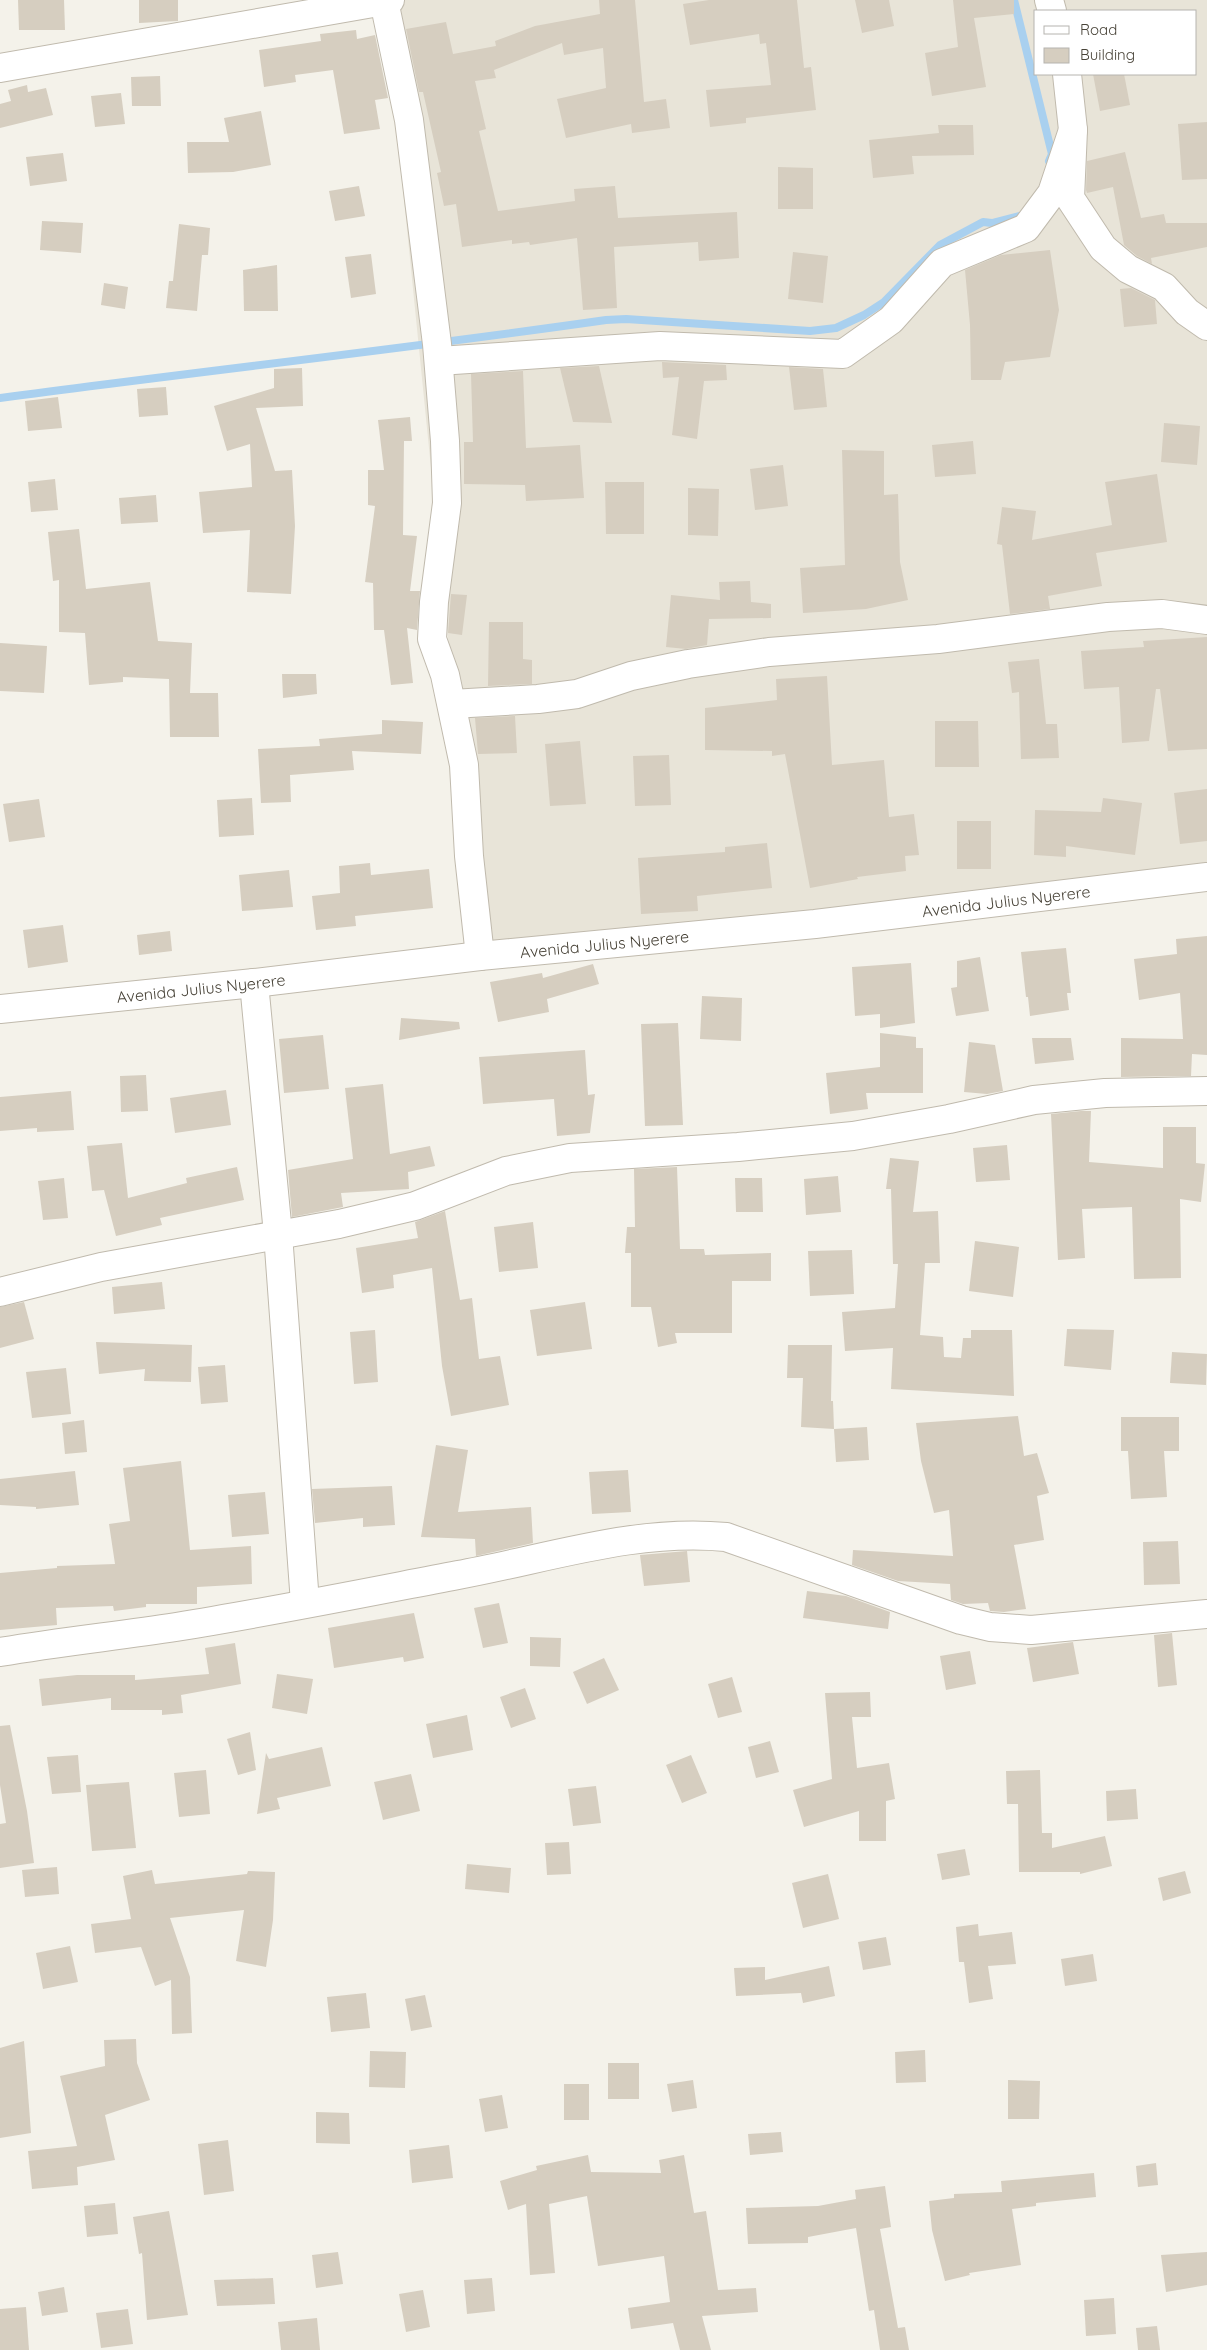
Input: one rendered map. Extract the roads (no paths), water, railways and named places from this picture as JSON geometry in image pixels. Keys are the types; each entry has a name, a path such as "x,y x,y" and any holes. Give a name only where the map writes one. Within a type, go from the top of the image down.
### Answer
{"street":[{"path":"0,68 387,0 409,120 439,361 445,440 447,503 434,602 432,639 445,675 464,765 470,856 480,956"},
{"path":"1067,75 1073,130 1070,198 1104,248 1128,269 1164,287 1187,312 1207,326"},
{"path":"439,361 660,346 843,354 891,320 942,263 1026,228 1052,193 1073,130"},
{"path":"452,704 528,700 577,694 631,676 688,664 768,652 938,639 1108,617 1162,614 1207,620"},
{"name":"Avenida Julius Nyerere","path":"0,1009 254,984 480,956 815,924 1207,877"},
{"path":"254,984 278,1234 305,1603"},
{"path":"0,1292 101,1267 339,1224 415,1206 506,1171 570,1158 738,1147 853,1136 949,1120 1034,1100 1105,1093 1207,1091"},
{"path":"0,1652 177,1627 486,1570 657,1536 698,1534 726,1537 960,1620 990,1627 1031,1630 1207,1614"}],"waterway":[{"path":"1014,0 1052,154 1049,161"},
{"path":"0,398 606,320 626,319 810,331 836,328 864,315 884,302 940,245 983,222 992,223 1019,216"}]}
